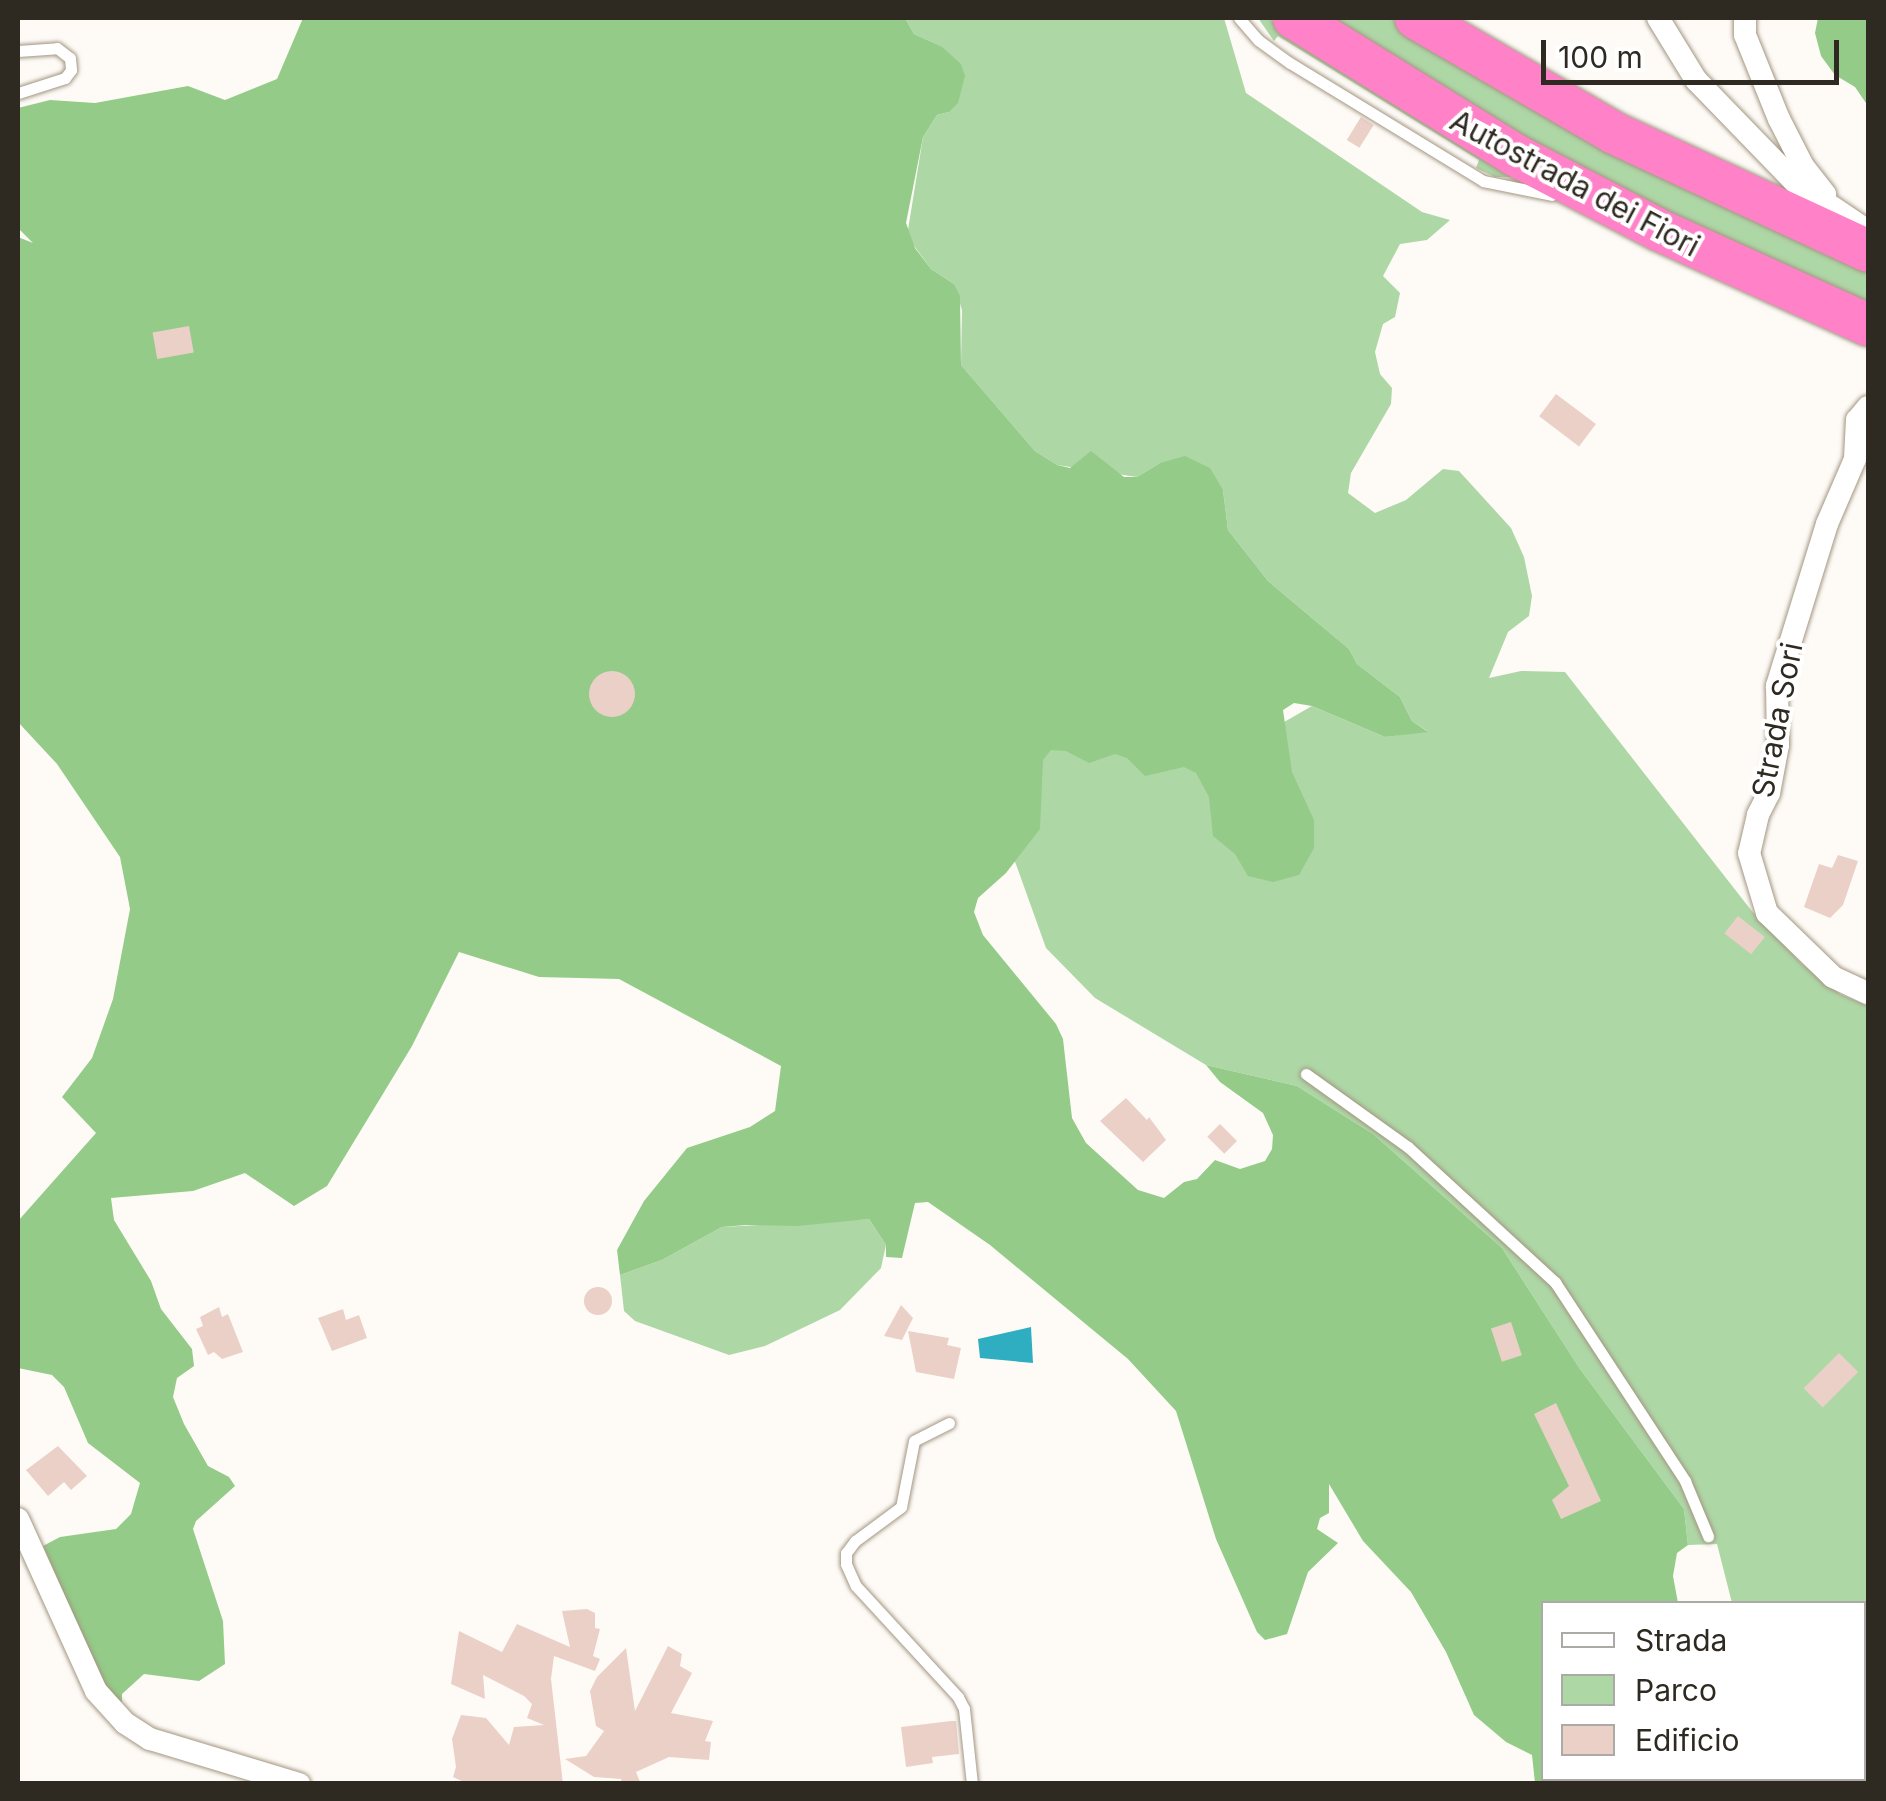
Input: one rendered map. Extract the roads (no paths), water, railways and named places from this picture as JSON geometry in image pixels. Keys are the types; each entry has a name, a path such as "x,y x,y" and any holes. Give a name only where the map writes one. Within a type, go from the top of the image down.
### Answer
{"highway":[{"name":"Autostrada dei Fiori","path":"1294,18 1514,154 1659,230 1868,325"},
{"name":"Autostrada dei Fiori","path":"1416,18 1614,134 1867,243"}],"street":[{"path":"1658,18 1696,80 1795,182 1834,205"},
{"path":"1745,18 1745,36 1779,120 1803,166 1867,243"},
{"name":"Strada Sori","path":"1868,407 1858,420 1855,459 1816,558 1778,686 1778,745 1769,794 1758,814 1749,853 1767,913 1833,977 1868,994"},
{"path":"18,1519 96,1690 125,1723 150,1739 299,1784"}],"lane":[{"path":"1239,18 1258,40 1290,63 1482,181 1568,202"},
{"path":"18,51 58,48 70,58 71,70 65,78 18,93"},
{"path":"1602,218 1659,230"},
{"path":"1306,1074 1408,1146 1555,1282 1685,1480 1708,1536"},
{"path":"950,1424 914,1441 902,1507 855,1541 846,1553 846,1564 856,1586 958,1697 964,1709 972,1784"}],"water":[{"path":"1031,1327 1033,1363 980,1358 978,1339"}]}
